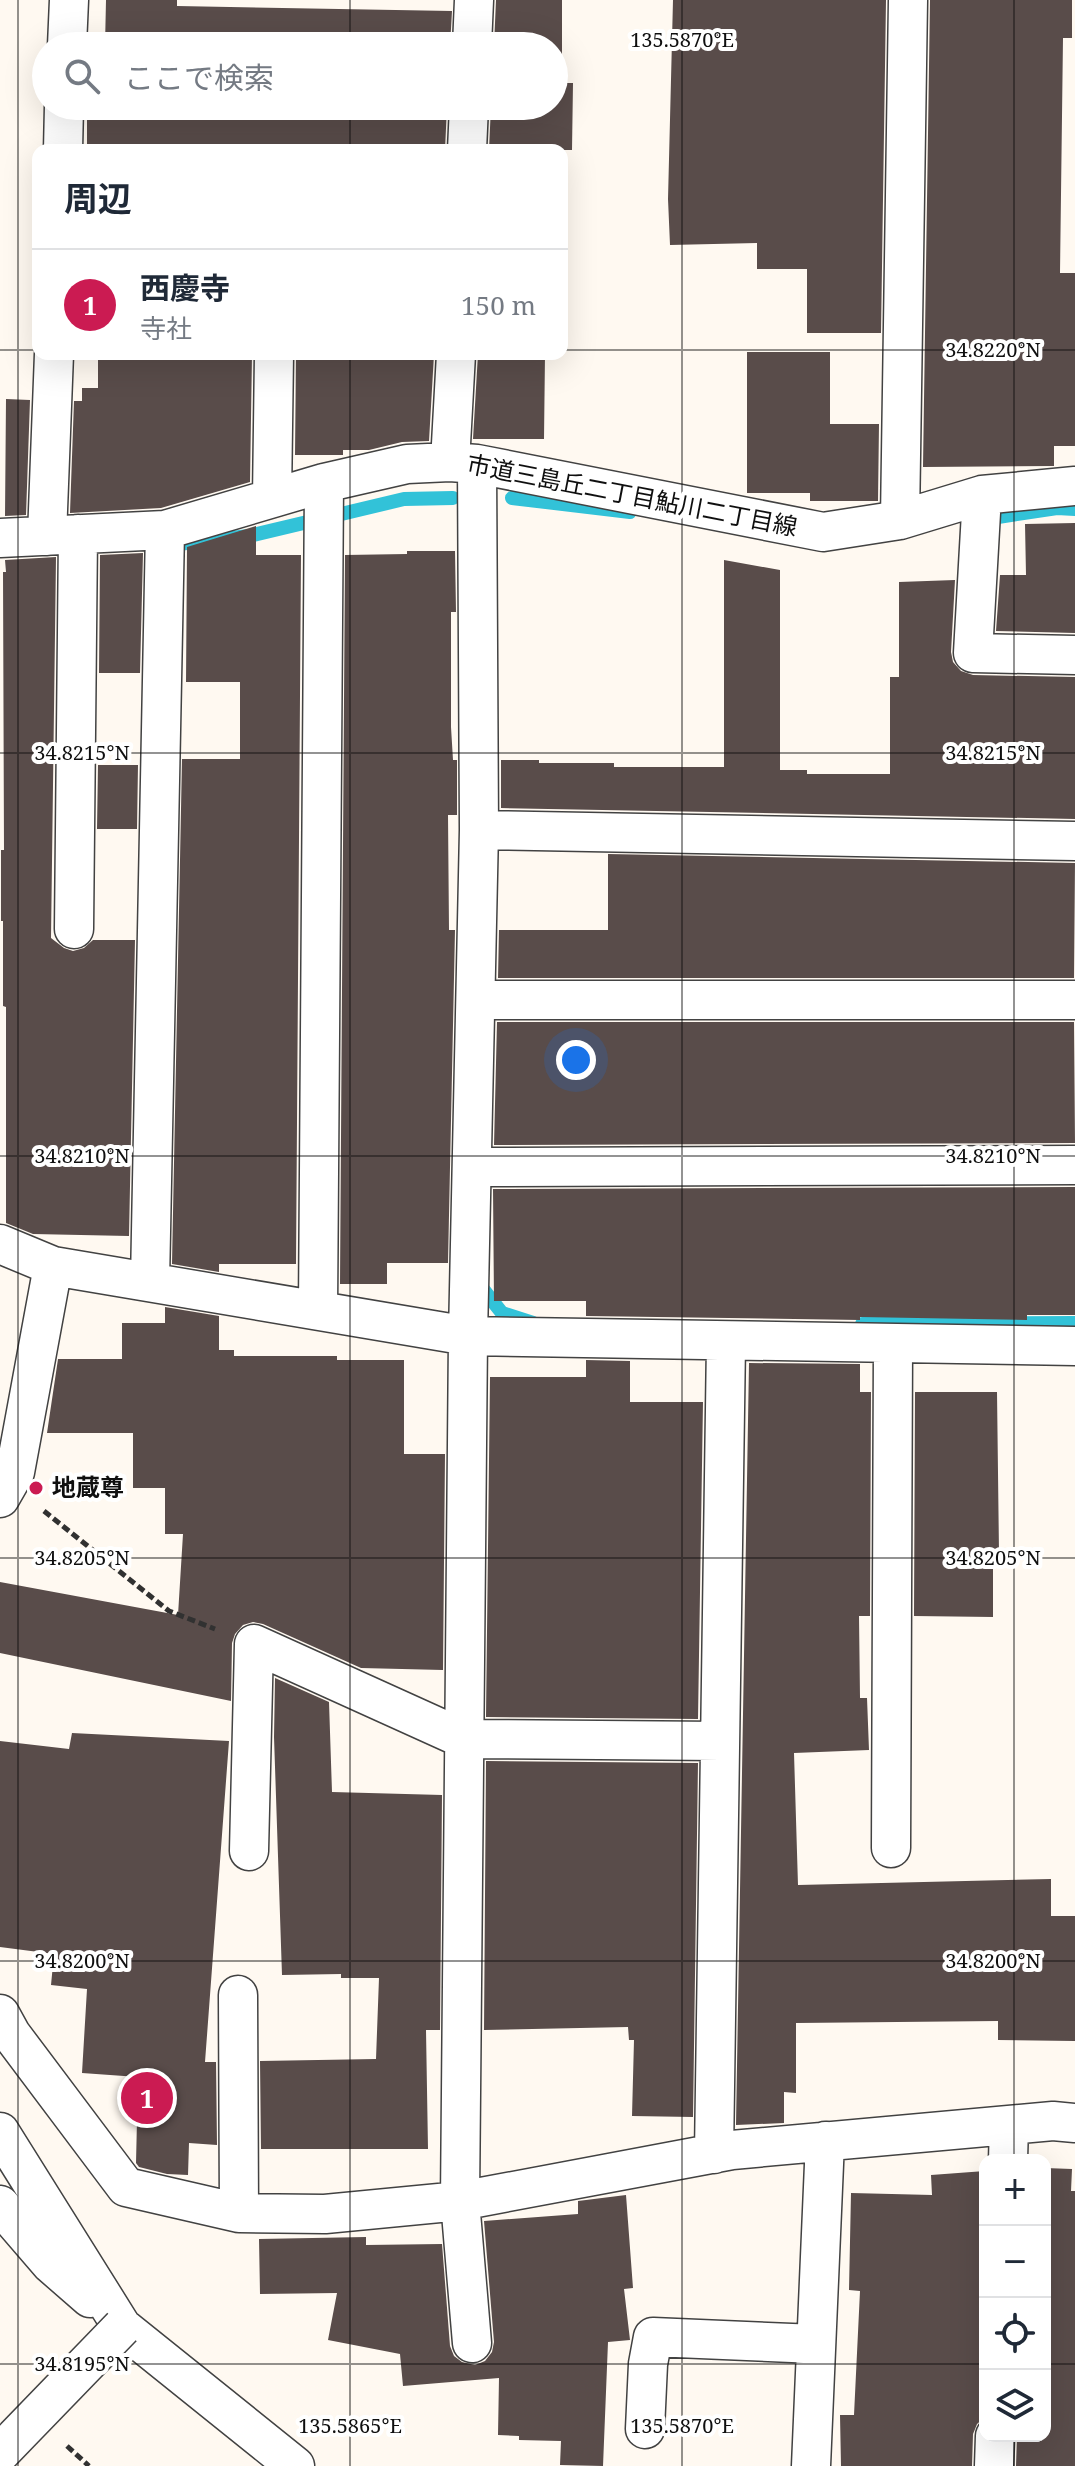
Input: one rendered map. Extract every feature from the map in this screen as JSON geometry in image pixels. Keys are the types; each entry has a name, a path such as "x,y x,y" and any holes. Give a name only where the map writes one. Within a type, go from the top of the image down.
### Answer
{"street":[{"path":"68,32 69,0"},
{"path":"473,32 474,0"},
{"path":"900,520 908,0"},
{"path":"63,144 64,120"},
{"path":"467,144 468,120"},
{"path":"54,360 74,929"},
{"path":"272,498 274,360"},
{"path":"456,360 464,463 479,830 468,1336 460,2201 472,2343"},
{"name":"市道三島丘二丁目鮎川二丁目線","path":"0,538 165,530 324,483 407,464 464,463 823,532 900,520 982,495 1075,486"},
{"path":"318,1310 324,483"},
{"path":"982,495 973,653 1075,655"},
{"path":"150,1282 165,530"},
{"path":"479,830 1075,841"},
{"path":"476,1000 1075,1000"},
{"path":"473,1167 1075,1165"},
{"path":"0,1244 53,1266 468,1336 1075,1346"},
{"path":"4,1490 15,1472 53,1266"},
{"path":"714,2154 726,1342"},
{"path":"891,1848 893,1345"},
{"path":"249,1851 254,1644 464,1739 720,1741"},
{"path":"238,1995 239,2213"},
{"path":"0,2014 11,2034 126,2187 239,2213 325,2214 460,2201 714,2154 825,2141 1008,2143 1053,2121 1075,2123"},
{"path":"0,2132 122,2327"},
{"path":"811,2466 825,2141"},
{"path":"0,2205 51,2264 122,2327 295,2466"},
{"path":"0,2453 122,2327"},
{"path":"645,2429 648,2364 653,2337 816,2344"},
{"path":"994,2466 995,2442"}],"path":[{"path":"4,1490 169,1611 254,1644"}],"building":[{"path":"106,0 177,0 177,6 452,11 451,32 105,32"},
{"path":"496,0 562,0 562,32 495,32"},
{"path":"673,0 886,0 881,333 807,333 807,269 757,269 757,243 670,245 668,199"},
{"path":"930,0 1072,0 1072,38 1063,38 1060,273 1075,273 1075,446 1054,446 1054,466 923,467"},
{"path":"568,83 573,83 572,150 568,150 568,144 489,144 490,120 568,120"},
{"path":"87,120 446,120 445,144 87,144"},
{"path":"747,352 830,352 830,424 879,424 878,501 810,501 810,493 747,493"},
{"path":"98,360 252,360 250,482 161,508 70,513 74,401 82,401 82,388 98,388"},
{"path":"296,360 434,360 429,441 402,442 369,450 343,450 343,455 295,455"},
{"path":"478,360 545,360 544,439 473,439"},
{"path":"6,399 30,400 26,515 5,516"},
{"path":"1075,523 1075,633 996,631 1000,575 1026,575 1025,524"},
{"path":"256,526 256,555 301,555 296,1264 219,1264 219,1272 172,1264 182,759 240,759 240,682 186,682 187,547"},
{"path":"407,551 455,551 456,612 451,612 451,727 453,760 457,760 457,815 448,815 449,930 455,930 448,1263 387,1263 387,1284 340,1284 345,555 407,554"},
{"path":"143,553 140,673 99,673 100,555"},
{"path":"56,557 51,938 73,951 84,948 93,940 135,940 129,1236 33,1234 6,1223 6,1007 3,1006 1,921 1,850 4,850 3,572 6,572 5,560"},
{"path":"724,560 780,570 780,770 807,770 807,774 890,774 890,677 899,677 899,582 955,580 951,652 953,662 961,671 973,675 1075,677 1075,819 501,808 501,760 614,763 614,767 724,767"},
{"path":"98,765 138,765 137,829 97,829"},
{"path":"608,854 1075,863 1074,978 498,978 499,930 608,930"},
{"path":"497,1022 1074,1022 1075,1143 494,1145"},
{"path":"1075,1187 1075,1315 1027,1315 1027,1320 586,1316 586,1301 494,1301 493,1189"},
{"path":"165,1307 219,1316 219,1350 234,1350 234,1356 337,1356 337,1360 404,1360 404,1454 445,1454 443,1670 361,1668 253,1622 243,1625 232,1643 231,1701 0,1653 0,1582 178,1615 183,1534 165,1534 165,1488 133,1488 133,1433 47,1433 58,1359 122,1359 122,1323 165,1323"},
{"path":"586,1360 630,1361 630,1402 703,1402 698,1719 486,1717 490,1377 586,1377"},
{"path":"749,1363 860,1364 860,1392 871,1392 870,1616 859,1616 860,1698 867,1698 869,1750 794,1753 798,1885 1051,1879 1051,1916 1075,1916 1075,2041 998,2040 998,2021 796,2023 796,2093 784,2092 784,2123 736,2125"},
{"path":"915,1392 997,1392 999,1553 993,1553 993,1617 914,1616"},
{"path":"275,1678 329,1702 332,1792 442,1795 440,2030 426,2030 428,2149 261,2149 260,2061 376,2059 379,1978 341,1978 341,1974 282,1975"},
{"path":"72,1733 229,1741 205,2062 216,2062 217,2145 189,2143 188,2175 167,2174 139,2167 136,2163 138,2077 82,2073 87,1989 51,1985 54,1954 0,1947 0,1741 69,1749"},
{"path":"486,1761 698,1763 693,2117 632,2116 634,2040 629,2040 628,2027 484,2030"},
{"path":"1051,2168 1072,2169 1071,2191 1075,2191 1075,2466 1016,2466 1017,2442 1051,2442"},
{"path":"979,2171 979,2422 973,2434 972,2466 841,2466 840,2415 854,2415 860,2291 849,2290 851,2193 932,2195 931,2175"},
{"path":"626,2195 633,2288 624,2289 630,2340 608,2342 603,2466 560,2465 561,2441 519,2440 519,2436 498,2435 499,2378 403,2386 400,2354 328,2340 337,2293 260,2294 259,2239 366,2237 366,2245 442,2244 450,2346 454,2356 475,2365 485,2361 492,2352 494,2342 484,2221 578,2214 578,2201"}],"waterway":[{"path":"169,545 249,536 404,499 453,498"},
{"path":"512,498 630,512"},
{"path":"998,517 1057,508 1075,509"},
{"path":"483,1289 502,1313 533,1323"},
{"path":"862,1324 1075,1323"}],"place":[{"name":"地蔵尊","path":"36,1488"},
{"name":"西慶寺","path":"147,2098"}]}
